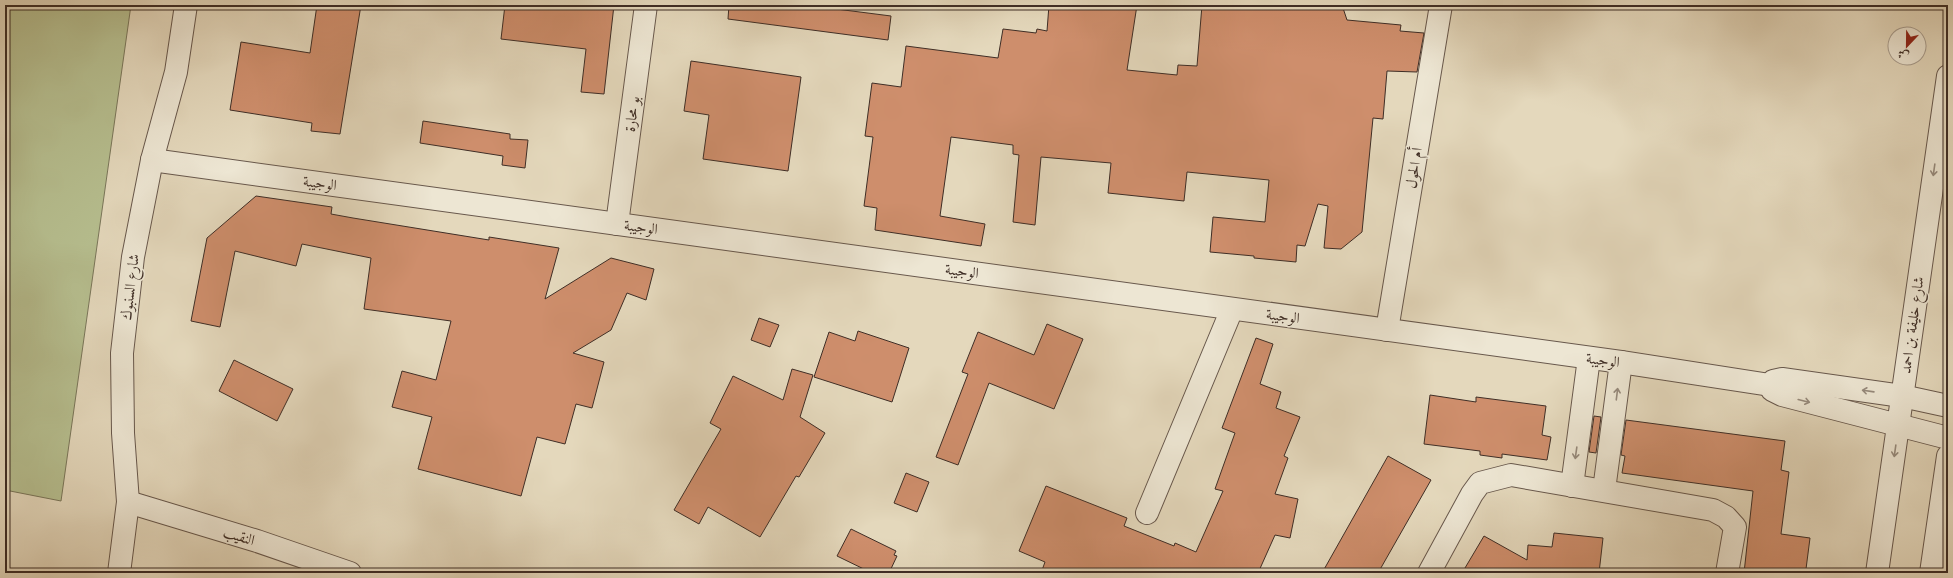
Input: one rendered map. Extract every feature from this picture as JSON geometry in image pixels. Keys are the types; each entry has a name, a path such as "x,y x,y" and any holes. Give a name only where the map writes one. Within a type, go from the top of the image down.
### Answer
{"street":[{"name":"شارع السنبوك","path":"119,573 128,502 123,433 122,353 133,257 152,160 176,72 186,5"},
{"name":"بو محارة","path":"617,224 646,5"},
{"name":"أم الحول","path":"1387,330 1441,5"},
{"name":"شارع خليفة بن احمد","path":"1877,573 1948,76"},
{"name":"الوجيبة","path":"152,160 1621,362 1770,385"},
{"path":"1147,513 1232,309"},
{"path":"1572,486 1588,358"},
{"path":"1604,490 1621,362"},
{"path":"1948,406 1902,396 1778,379 1773,381 1770,385 1772,390 1782,395 1948,438"},
{"path":"1931,573 1948,456"},
{"path":"1429,573 1472,494 1480,483 1511,475 1713,510 1726,517 1735,527 1727,573"},
{"name":"النقيب","path":"128,502 257,541 350,573"}],"green space":[{"path":"5,5 131,5 61,501 5,490"}],"building":[{"path":"317,5 361,5 340,134 311,131 312,123 230,110 241,42 310,53"},
{"path":"505,5 614,5 604,94 581,92 586,49 501,39"},
{"path":"729,5 805,5 891,16 888,40 728,19"},
{"path":"1049,5 1137,5 1127,70 1177,75 1178,65 1197,66 1202,5 1342,5 1347,20 1401,25 1400,31 1424,33 1417,72 1387,71 1383,119 1373,118 1362,232 1341,249 1324,248 1328,206 1318,204 1305,246 1297,245 1296,262 1210,252 1213,217 1265,222 1269,180 1187,172 1184,201 1108,193 1111,163 1041,157 1035,225 1013,222 1019,155 1013,154 1013,145 951,137 940,216 985,224 981,246 875,230 877,208 864,206 873,137 865,136 872,83 901,87 906,46 998,58 1003,29 1036,33 1037,29 1047,31"},
{"path":"691,61 801,77 788,171 703,159 709,115 684,111"},
{"path":"423,121 510,134 510,139 528,140 525,168 502,165 503,156 420,143"},
{"path":"256,196 332,207 331,214 353,218 489,240 489,237 559,248 545,299 611,258 654,269 646,300 627,293 611,330 573,353 604,362 592,408 576,404 565,444 537,437 521,496 418,469 432,417 392,407 402,371 436,380 451,321 364,309 371,258 302,244 296,266 235,251 220,327 191,321 207,238"},
{"path":"759,318 779,325 770,347 751,340"},
{"path":"1047,324 1083,339 1054,409 989,383 958,465 936,457 968,374 962,372 978,332 1034,355"},
{"path":"858,331 909,348 892,402 814,377 829,332 855,341"},
{"path":"1256,338 1273,344 1260,384 1281,392 1276,408 1300,417 1284,456 1288,458 1275,494 1298,499 1290,538 1275,535 1258,573 1041,573 1045,562 1019,551 1046,486 1127,518 1124,526 1174,546 1175,543 1196,552 1223,491 1215,489 1235,433 1222,428"},
{"path":"234,360 293,389 277,421 219,391"},
{"path":"792,369 813,375 800,417 825,433 799,477 796,476 760,537 708,507 699,524 674,510 721,429 710,423 733,376 783,400"},
{"path":"1430,395 1476,402 1476,397 1546,406 1542,435 1551,437 1547,460 1502,454 1502,458 1480,455 1480,451 1424,444"},
{"path":"1594,416 1601,417 1596,453 1589,452"},
{"path":"1626,420 1785,441 1781,470 1789,472 1781,534 1810,538 1806,569 1801,569 1801,573 1744,573 1753,491 1622,473 1625,456 1621,455"},
{"path":"1388,456 1431,480 1378,573 1322,573"},
{"path":"906,473 929,482 917,512 894,503"},
{"path":"851,529 896,551 894,555 897,556 889,573 872,573 837,556"},
{"path":"1554,533 1603,538 1599,573 1462,573 1484,536 1527,560 1528,545 1552,547"}]}
